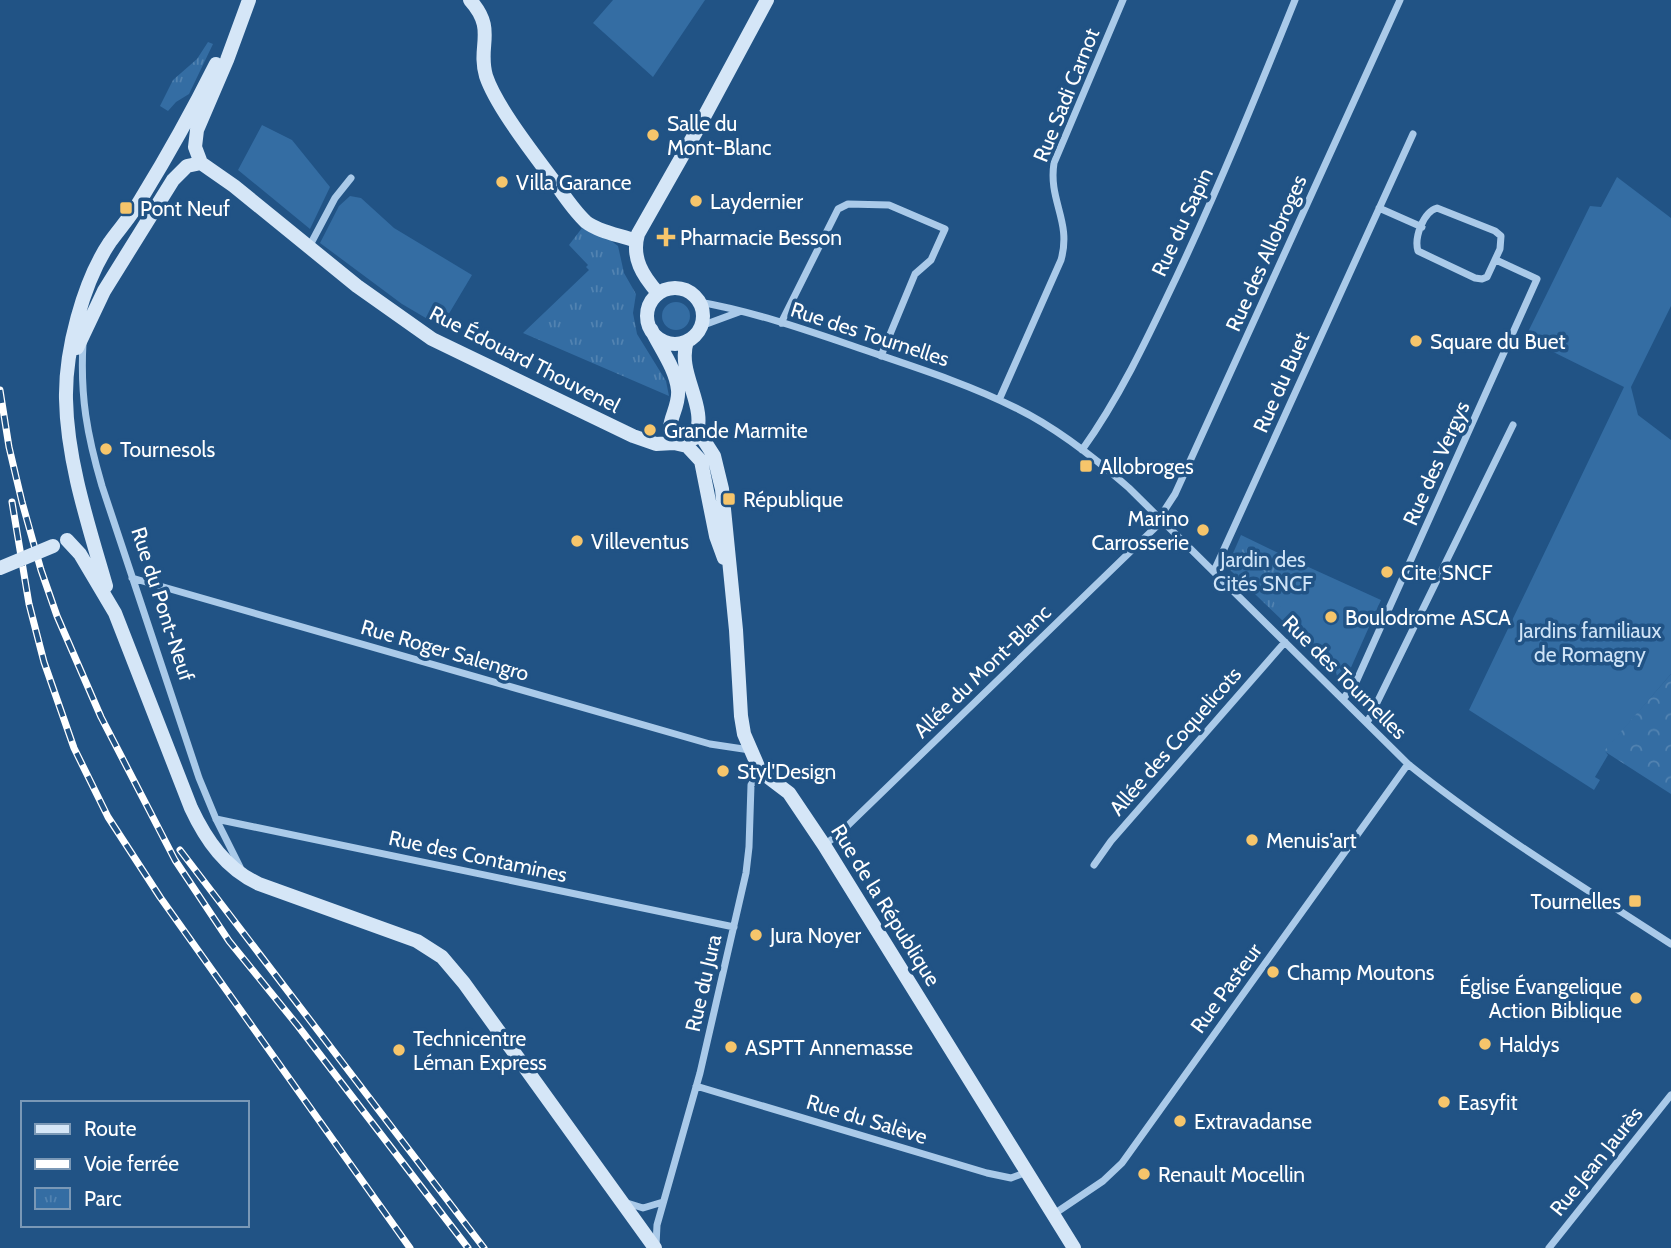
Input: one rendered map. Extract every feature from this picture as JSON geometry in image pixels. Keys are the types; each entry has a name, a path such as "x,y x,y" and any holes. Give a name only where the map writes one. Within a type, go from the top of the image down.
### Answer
{"street":[{"name":"Rue du Pont-Neuf","path":"69,365 100,298 178,174 191,164 201,163 195,147 197,130 249,0"},
{"path":"470,0 484,23 484,62 489,82 535,156 586,221 599,229 636,241"},
{"path":"658,293 638,262 636,241 641,227 767,0"},
{"name":"Rue Sadi Carnot","path":"999,400 1062,260 1065,231 1052,186 1054,163 1123,0"},
{"name":"Rue du Sapin","path":"1082,450 1110,408 1136,359 1199,229 1295,0"},
{"name":"Rue des Allobroges","path":"1161,519 1175,494 1400,0"},
{"name":"Rue du Pont-Neuf","path":"111,602 84,508 66,407 69,365 81,304 109,244 140,202 238,27"},
{"name":"Rue du Buet","path":"1214,571 1413,134"},
{"name":"Rue Édouard Thouvenel","path":"201,163 234,186 392,312 444,346 633,436 656,444 681,444"},
{"path":"309,248 335,198 351,178"},
{"path":"781,323 836,211 841,206 851,204 891,206 945,229 930,262 914,275 881,356"},
{"path":"1379,208 1422,227"},
{"path":"1437,208 1495,231 1501,236 1501,240 1496,260 1487,277 1478,279 1420,254 1416,242 1422,227 1429,212 1437,208"},
{"path":"109,244 111,254 125,257"},
{"name":"Rue des Vergys","path":"1343,699 1356,682 1537,279 1496,260"},
{"path":"651,329 658,338 668,342 687,341 701,326 703,316 699,302 693,294 681,288 671,288 658,293 648,310 651,329 677,383 678,403 669,429 670,437 681,444 692,442 698,431"},
{"name":"Rue des Tournelles","path":"699,302 781,323 949,379 1020,410 1082,450 1121,481 1161,519 1408,764 1493,828 1671,944"},
{"path":"701,326 739,312"},
{"name":"Rue du Pont-Neuf","path":"84,333 82,391 98,470 195,765 216,819 245,877"},
{"name":"Rue de la République","path":"687,341 684,363 698,415 698,431 714,456 720,479 736,630 741,716 750,750 760,771 789,793 824,845 1074,1248"},
{"path":"1367,723 1513,425"},
{"name":"Rue de la République","path":"681,444 701,461 716,536 728,568"},
{"path":"0,568 67,540 82,527 84,508"},
{"name":"Allée du Mont-Blanc","path":"824,845 847,827 1161,519"},
{"path":"67,540 80,554 111,602 196,819 219,854 245,877 408,937 442,957 464,983 656,1248"},
{"name":"Rue Roger Salengro","path":"132,578 710,744 750,750"},
{"name":"Allée des Coquelicots","path":"1094,865 1111,841 1285,642"},
{"name":"Rue Pasteur","path":"1054,1214 1103,1181 1122,1163 1408,764"},
{"name":"Rue du Jura","path":"656,1248 656,1229 696,1086 734,927 750,847 751,785 760,771"},
{"name":"Rue des Contamines","path":"216,819 734,927"},
{"name":"Rue du Salève","path":"696,1086 995,1175 1015,1177 1027,1172"},
{"name":"Rue Jean Jaurès","path":"1549,1248 1671,1095"},
{"path":"617,1195 638,1207 652,1207 663,1202"}],"green space":[{"path":"613,0 705,0 653,77 593,23"},
{"path":"208,42 213,44 189,94 168,111 160,106 173,80 197,59"},
{"path":"262,125 292,140 330,187 310,229 238,170"},
{"name":"Jardins familiaux de Romagny","path":"1617,177 1671,218 1671,306 1631,387 1638,415 1671,440 1671,674 1605,751 1608,755 1595,777 1600,780 1594,790 1469,710 1624,387 1525,338 1590,206 1601,207"},
{"path":"350,196 361,198 394,228 472,275 441,327 402,304 320,243 339,206"},
{"path":"582,228 602,234 618,246 624,273 636,294 633,313 637,334 666,381 669,396 523,333 589,270 586,267 588,265 569,245"},
{"path":"676,302 686,306 690,316 686,326 676,330 666,326 662,316 666,306"},
{"name":"Jardin des Cités SNCF","path":"1241,535 1293,560 1274,603 1293,612 1284,622 1227,567"},
{"name":"Boulodrome ASCA","path":"1293,560 1381,600 1349,672 1337,676 1333,662 1329,665 1284,622 1293,613 1273,603"},
{"path":"1671,674 1671,794 1604,751"}],"railway":[{"path":"0,390 9,447 22,502 57,616 101,717 175,860 229,941 298,1026 468,1248"},
{"path":"12,502 29,604 44,662 74,748 108,817 160,897 410,1248"},
{"path":"180,850 484,1248"}],"place":[{"name":"Salle du Mont-Blanc","path":"653,135"},
{"name":"Villa Garance","path":"502,182"},
{"name":"Laydernier","path":"696,201"},
{"name":"Pont Neuf","path":"126,208"},
{"name":"Pharmacie Besson","path":"666,237"},
{"name":"Square du Buet","path":"1416,341"},
{"name":"Grande Marmite","path":"650,430"},
{"name":"Tournesols","path":"106,449"},
{"name":"Allobroges","path":"1086,466"},
{"name":"République","path":"729,499"},
{"name":"Marino Carrosserie","path":"1203,530"},
{"name":"Villeventus","path":"577,541"},
{"name":"Cite SNCF","path":"1387,572"},
{"name":"Boulodrome ASCA","path":"1331,617"},
{"name":"Styl'Design","path":"723,771"},
{"name":"Menuis'art","path":"1252,840"},
{"name":"Tournelles","path":"1635,901"},
{"name":"Jura Noyer","path":"756,935"},
{"name":"Champ Moutons","path":"1273,972"},
{"name":"Église Évangelique Action Biblique","path":"1636,998"},
{"name":"Haldys","path":"1485,1044"},
{"name":"ASPTT Annemasse","path":"731,1047"},
{"name":"Technicentre Léman Express","path":"399,1050"},
{"name":"Easyfit","path":"1444,1102"},
{"name":"Extravadanse","path":"1180,1121"},
{"name":"Renault Mocellin","path":"1144,1174"}]}
